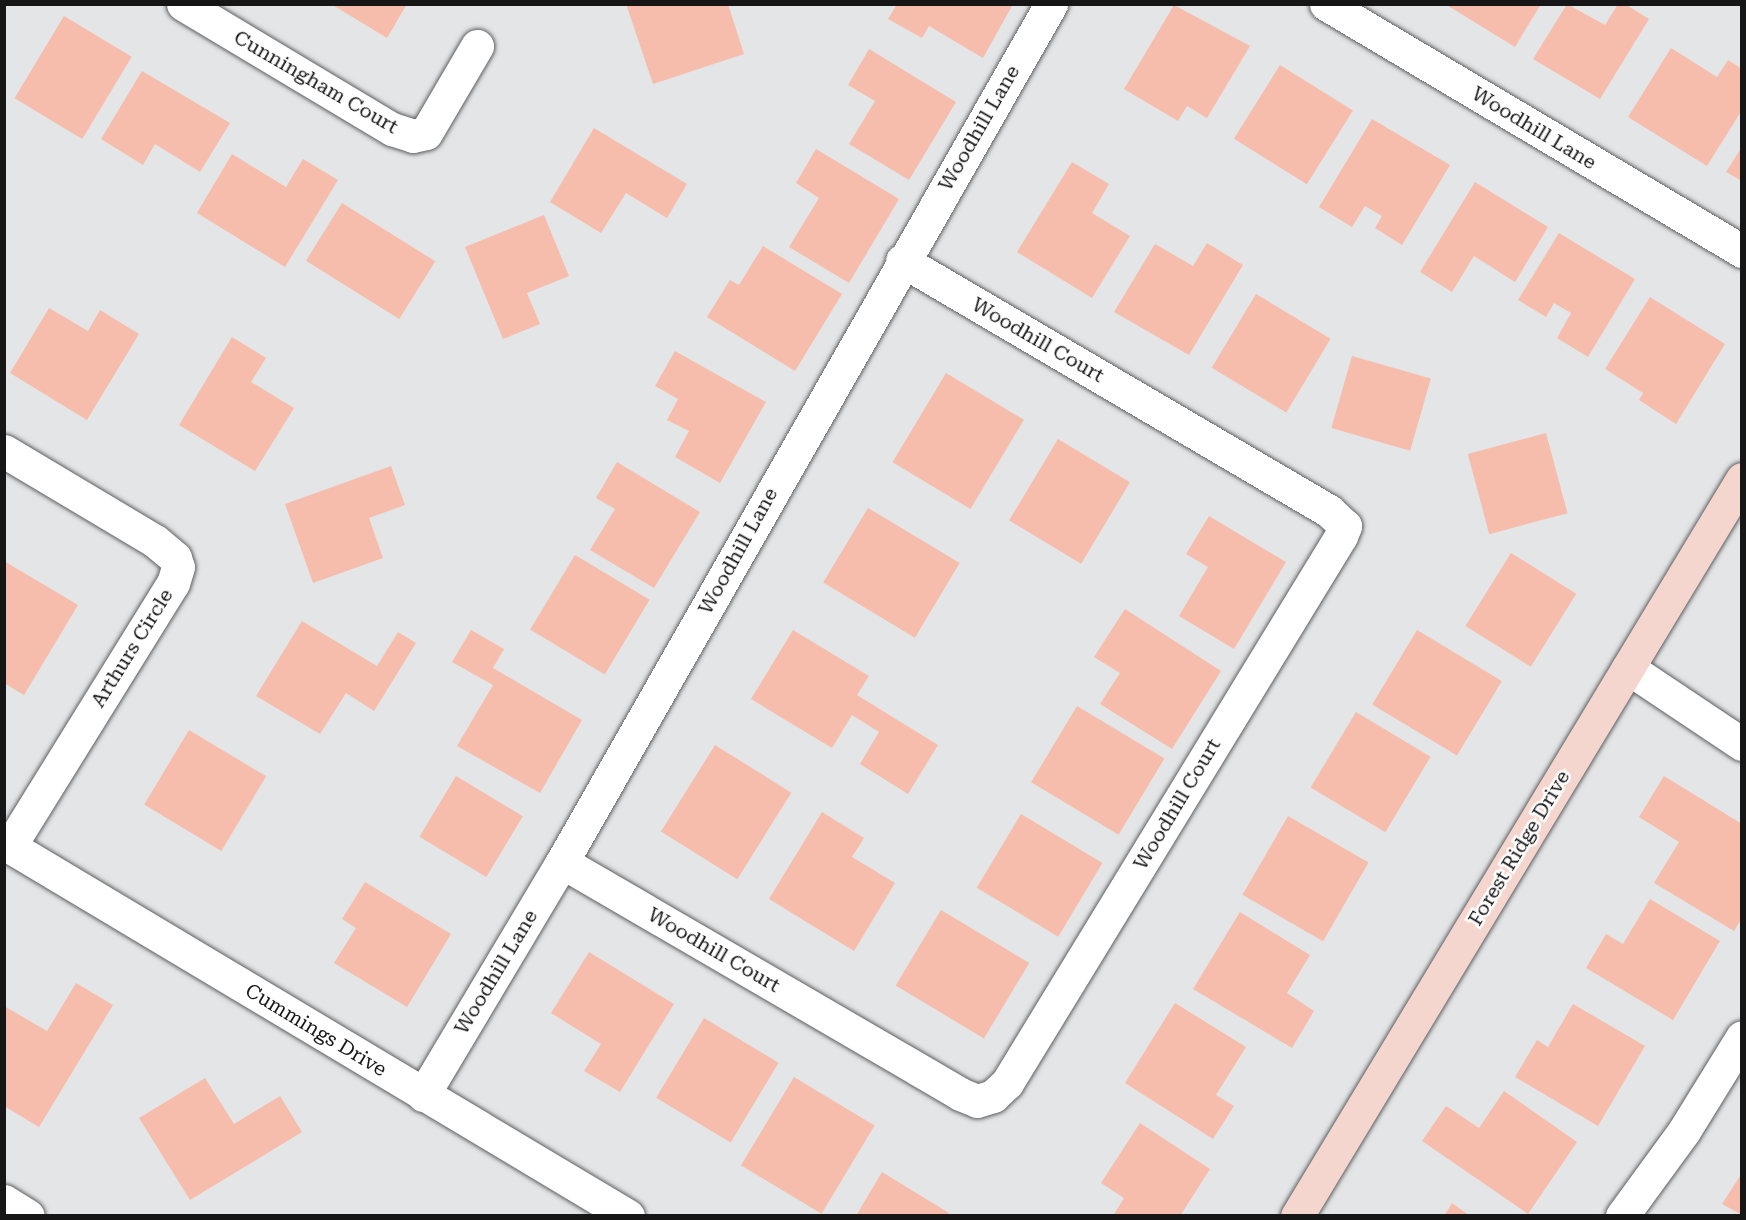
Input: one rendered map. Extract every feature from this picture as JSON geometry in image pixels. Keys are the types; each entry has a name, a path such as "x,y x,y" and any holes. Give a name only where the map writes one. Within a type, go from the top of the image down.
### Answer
{"main road":[{"name":"Forest Ridge Drive","path":"1297,1215 1742,479"}],"street":[{"name":"Cunningham Court","path":"183,4 392,129 413,136 426,133 477,46"},
{"name":"Woodhill Lane","path":"423,1095 562,862 902,260 1051,4"},
{"name":"Woodhill Lane","path":"1326,4 1742,251"},
{"name":"Woodhill Court","path":"562,862 960,1094 978,1101 993,1096 1007,1083 1341,536 1345,526 1329,511 902,260"},
{"name":"Arthurs Circle","path":"4,451 155,541 175,558 178,567 173,583 7,844"},
{"path":"1628,668 1742,744"},
{"name":"Cummings Drive","path":"7,844 423,1095 628,1215"},
{"path":"1622,1215 1684,1131 1742,1037"},
{"path":"4,1201 28,1215"}],"building":[{"path":"331,4 407,4 387,38"},
{"path":"626,4 728,4 744,54 653,84"},
{"path":"897,4 1013,4 983,58 929,26 922,38 888,19"},
{"path":"1445,4 1541,4 1515,47"},
{"path":"1567,4 1605,25 1618,4 1625,4 1649,19 1600,99 1533,59"},
{"path":"1174,5 1250,46 1207,118 1187,106 1178,121 1124,89"},
{"path":"64,16 132,57 82,139 15,98"},
{"path":"1671,48 1717,77 1728,60 1742,69 1742,110 1707,166 1628,117"},
{"path":"869,49 956,102 909,180 849,144 875,101 848,85"},
{"path":"1280,65 1353,111 1307,184 1234,139"},
{"path":"142,71 230,123 200,172 155,144 143,165 101,139"},
{"path":"1372,119 1450,165 1402,245 1375,228 1382,216 1365,206 1352,227 1319,207"},
{"path":"594,128 687,184 667,218 626,193 601,233 550,202"},
{"path":"1742,147 1742,181 1726,172"},
{"path":"816,149 899,199 849,283 789,247 819,198 796,183"},
{"path":"232,154 286,187 303,159 338,180 285,267 197,213"},
{"path":"1072,162 1109,184 1092,213 1130,236 1092,298 1017,252"},
{"path":"1475,182 1548,227 1515,282 1474,256 1452,292 1420,272"},
{"path":"342,203 435,261 399,319 306,261"},
{"path":"544,215 569,276 527,293 540,324 503,339 465,247"},
{"path":"1559,233 1635,279 1588,357 1557,338 1571,313 1554,303 1546,317 1518,300"},
{"path":"1207,243 1243,265 1189,355 1114,312 1155,244 1193,266"},
{"path":"763,246 842,294 795,371 707,317 730,280 739,285"},
{"path":"1256,294 1331,339 1286,413 1212,368"},
{"path":"1650,297 1725,344 1676,424 1639,400 1643,393 1605,369"},
{"path":"49,308 88,331 100,310 139,334 87,420 10,373"},
{"path":"232,337 266,358 251,382 294,408 255,471 179,425"},
{"path":"675,351 766,402 720,483 675,457 689,431 667,420 678,399 655,386"},
{"path":"1352,356 1431,379 1410,451 1331,428"},
{"path":"946,373 1024,420 970,509 892,462"},
{"path":"1546,433 1567,513 1489,534 1468,454"},
{"path":"1058,439 1130,482 1081,564 1009,520"},
{"path":"617,462 700,512 654,588 590,550 615,509 596,498"},
{"path":"391,466 405,505 369,518 383,558 313,583 285,504"},
{"path":"868,508 960,563 915,638 823,583"},
{"path":"1209,516 1286,562 1234,649 1179,616 1208,567 1186,554"},
{"path":"1511,553 1576,594 1531,667 1465,626"},
{"path":"575,555 650,600 605,674 530,630"},
{"path":"4,561 78,605 24,695 4,683"},
{"path":"1125,609 1221,671 1172,749 1100,704 1120,673 1094,657"},
{"path":"302,621 377,666 398,632 416,643 374,711 346,693 320,734 256,696"},
{"path":"471,630 504,649 493,668 582,720 540,793 457,746 493,685 452,662"},
{"path":"793,630 869,676 857,695 938,745 908,794 860,764 879,732 852,715 832,748 751,699"},
{"path":"1417,630 1502,681 1457,756 1372,705"},
{"path":"1077,706 1164,759 1119,835 1031,782"},
{"path":"1356,712 1431,757 1385,832 1311,787"},
{"path":"189,730 266,776 221,851 144,805"},
{"path":"715,745 791,793 737,879 661,832"},
{"path":"456,776 523,816 486,877 419,837"},
{"path":"1664,776 1742,824 1742,918 1734,931 1654,883 1679,842 1639,817"},
{"path":"822,812 864,838 852,857 895,883 854,951 769,899"},
{"path":"1021,814 1102,863 1058,937 977,888"},
{"path":"1288,816 1369,863 1323,941 1242,895"},
{"path":"365,882 451,934 407,1007 334,963 356,928 342,919"},
{"path":"1650,899 1720,941 1673,1020 1586,968 1606,934 1623,944"},
{"path":"941,910 1029,963 984,1038 896,985"},
{"path":"1240,912 1310,955 1287,993 1314,1011 1292,1048 1193,989"},
{"path":"589,952 674,1004 620,1092 584,1071 601,1044 551,1013"},
{"path":"76,983 113,1005 39,1127 4,1106 4,1006 47,1031"},
{"path":"1175,1003 1246,1047 1216,1095 1234,1106 1213,1139 1125,1083"},
{"path":"1573,1004 1645,1046 1598,1126 1515,1077 1537,1040 1548,1047"},
{"path":"704,1018 779,1063 731,1143 656,1098"},
{"path":"794,1077 875,1125 822,1214 741,1165"},
{"path":"205,1078 234,1124 280,1096 302,1132 190,1200 139,1118"},
{"path":"1504,1091 1577,1142 1528,1214 1422,1141 1446,1106 1479,1128"},
{"path":"1140,1123 1210,1169 1180,1216 1113,1216 1124,1198 1101,1183"},
{"path":"882,1172 949,1213 947,1216 856,1216"},
{"path":"1742,1173 1742,1215 1722,1204"},
{"path":"1452,1203 1470,1216 1444,1216"}]}
